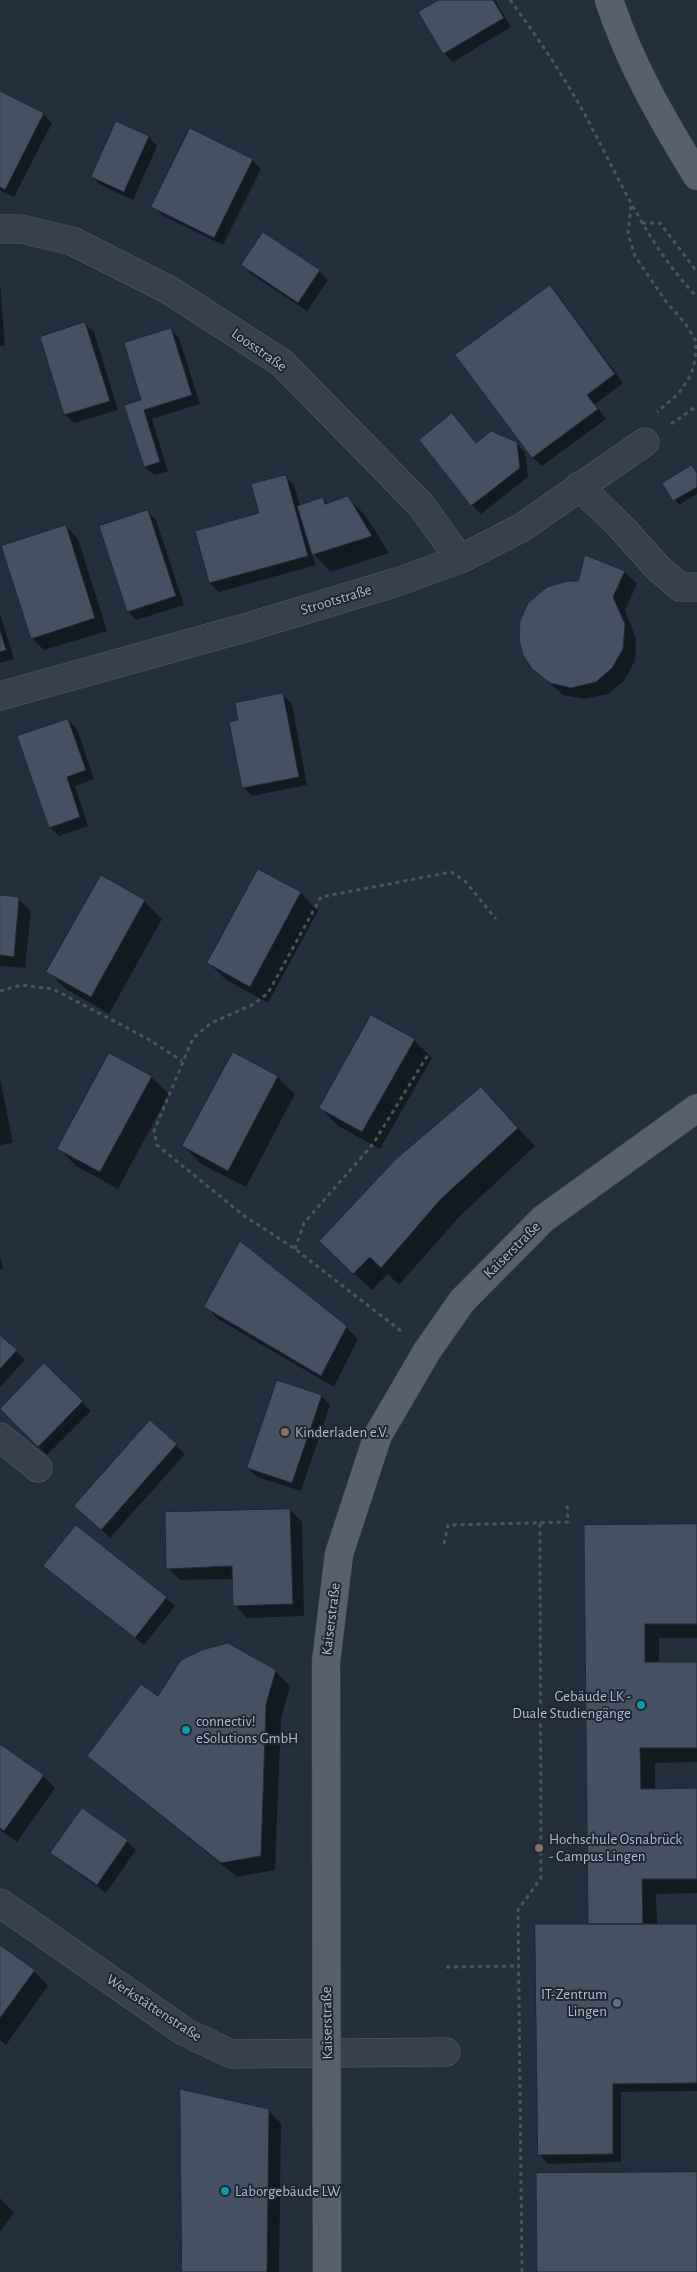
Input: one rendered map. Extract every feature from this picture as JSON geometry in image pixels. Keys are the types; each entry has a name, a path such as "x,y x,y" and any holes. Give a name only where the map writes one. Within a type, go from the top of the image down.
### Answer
{"main road":[{"path":"609,0 621,37 652,102 697,176"},
{"name":"Kaiserstraße","path":"327,2272 326,1662 339,1554 378,1435 427,1351 462,1301 543,1219 697,1108"}],"street":[{"name":"Loosstraße","path":"0,229 21,229 72,241 169,290 282,363 420,504 460,559"},
{"name":"Strootstraße","path":"0,696 248,627 397,582 460,559 521,528 645,442"},
{"path":"579,486 622,528 658,568 680,587 697,587"},
{"path":"0,1437 38,1468"},
{"name":"Werkstättenstraße","path":"0,1903 185,2032 231,2054 446,2052"}],"path":[{"path":"510,0 551,58 589,123 631,205 653,243 697,298"},
{"path":"631,205 628,234 635,256 667,303 686,323 696,341 695,360 691,375 679,393 656,413"},
{"path":"641,223 660,223 697,272"},
{"path":"427,1351 295,1249 243,1215 157,1145 154,1131 193,1038 211,1023 254,1004 268,993 321,897 451,872 465,881 496,919"},
{"path":"0,991 20,986 53,988 148,1039 182,1061"},
{"path":"295,1249 304,1223 373,1144 429,1053"},
{"path":"444,1544 448,1525 568,1522 567,1503"},
{"path":"522,2272 518,1910 541,1878 540,1523"},
{"path":"446,1967 519,1966"}],"building":[{"path":"439,0 493,0 504,18 443,54 418,12"},
{"path":"0,91 44,113 5,190 0,187"},
{"path":"116,121 149,136 124,192 91,177"},
{"path":"190,128 253,159 214,238 151,207"},
{"path":"263,232 320,270 298,303 241,265"},
{"path":"550,285 615,374 587,395 598,409 532,458 455,355"},
{"path":"85,322 110,401 64,415 40,337"},
{"path":"171,328 192,395 144,410 160,462 144,467 124,405 141,400 124,343"},
{"path":"452,413 476,443 491,431 517,442 520,468 471,506 419,440"},
{"path":"692,465 697,473 697,487 673,501 662,483"},
{"path":"286,475 308,556 209,583 195,531 259,513 251,484"},
{"path":"348,496 372,536 312,555 297,506 323,497 325,504"},
{"path":"148,510 176,596 127,612 99,526"},
{"path":"66,525 95,618 31,639 1,546"},
{"path":"585,555 625,571 613,597 625,624 623,649 612,668 596,682 571,688 550,683 532,669 523,655 519,639 520,621 528,603 547,587 568,581 578,581"},
{"path":"0,630 6,650 0,652"},
{"path":"283,693 299,777 242,788 229,722 238,720 235,703"},
{"path":"68,719 86,770 67,777 80,817 49,828 17,736"},
{"path":"258,869 301,892 250,987 207,963"},
{"path":"101,875 145,900 91,997 46,972"},
{"path":"0,895 19,897 14,957 0,955"},
{"path":"371,1015 415,1039 362,1132 319,1108"},
{"path":"233,1052 278,1076 228,1171 182,1146"},
{"path":"109,1053 152,1076 100,1172 57,1149"},
{"path":"481,1087 518,1128 441,1199 381,1268 370,1257 353,1274 319,1241 396,1159"},
{"path":"240,1241 347,1326 321,1376 204,1307"},
{"path":"0,1335 17,1350 0,1369"},
{"path":"44,1363 83,1401 38,1447 0,1409"},
{"name":"Kinderladen e.V.","path":"277,1380 322,1395 292,1483 247,1468"},
{"path":"150,1420 177,1444 101,1530 74,1506"},
{"path":"290,1509 293,1604 233,1606 232,1566 166,1569 165,1512"},
{"name":"Gebäude LK - Duale Studiengänge","path":"697,1524 697,1624 645,1624 645,1662 697,1662 697,1748 640,1748 641,1789 697,1788 697,1879 642,1879 643,1924 588,1924 584,1525"},
{"path":"76,1525 167,1597 135,1638 43,1566"},
{"name":"connectiv! eSolutions GmbH","path":"228,1643 276,1670 266,1704 261,1856 221,1863 87,1756 141,1684 158,1696 181,1660 202,1650"},
{"path":"0,1744 44,1775 4,1831 0,1828"},
{"path":"82,1808 128,1840 97,1885 50,1853"},
{"name":"IT-Zentrum Lingen","path":"535,1924 697,1924 697,2083 613,2084 613,2154 538,2155"},
{"path":"0,1945 35,1970 0,2018"},
{"name":"Laborgebäude LW","path":"180,2089 269,2109 267,2272 182,2272"},
{"path":"697,2172 697,2272 537,2272 536,2173"}],"place":[{"name":"Kinderladen e.V.","path":"285,1432"},
{"name":"Gebäude LK - Duale Studiengänge","path":"641,1705"},
{"name":"connectiv! eSolutions GmbH","path":"186,1730"},
{"name":"Hochschule Osnabrück - Campus Lingen","path":"539,1848"},
{"name":"IT-Zentrum Lingen","path":"617,2003"},
{"name":"Laborgebäude LW","path":"225,2191"}]}
